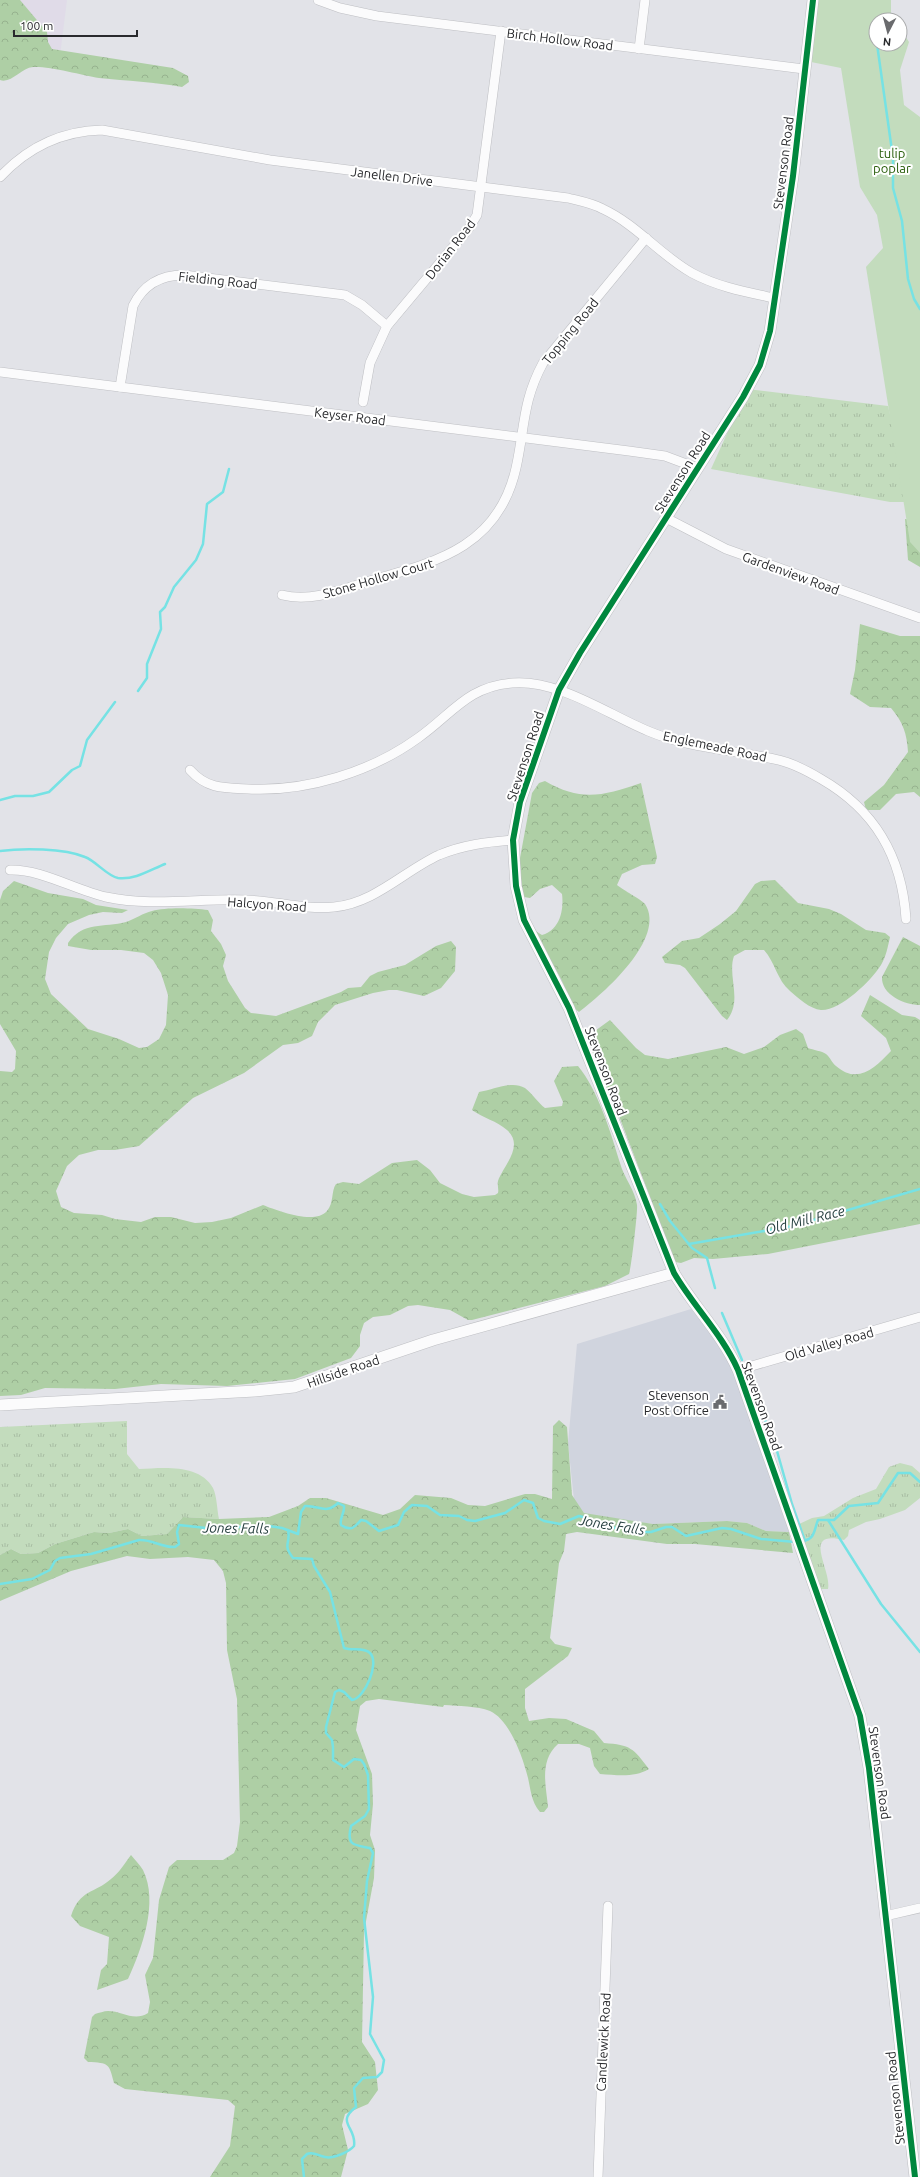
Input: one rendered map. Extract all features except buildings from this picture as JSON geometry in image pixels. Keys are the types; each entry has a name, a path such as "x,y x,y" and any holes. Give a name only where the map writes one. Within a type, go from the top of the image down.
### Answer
{"street":[{"name":"Birch Hollow Road","path":"318,0 342,4 377,16 804,69"},
{"path":"639,49 645,0"},
{"name":"Stevenson Road","path":"813,0 793,176 766,344 754,376 559,690 520,802 513,840 516,886 524,920 569,1008 674,1273 693,1303 724,1342 738,1370 797,1542 860,1716 865,1739 915,2177"},
{"name":"Dorian Road","path":"363,402 370,363 387,326 473,222 479,207 501,31"},
{"name":"Janellen Drive","path":"0,177 22,156 48,140 76,132 102,130 270,160 568,198 588,203 613,214 646,238 680,266 704,279 741,291 774,298"},
{"name":"Topping Road","path":"521,437 528,396 543,363 646,238"},
{"name":"Fielding Road","path":"120,387 133,306 137,298 147,287 168,276 184,275 345,295 362,305 387,326"},
{"name":"Keyser Road","path":"0,372 649,454 679,460 697,468"},
{"name":"Stone Hollow Court","path":"282,595 292,598 313,597 422,566 446,557 466,545 485,527 503,501 516,468 521,437"},
{"name":"Gardenview Road","path":"666,518 726,550 920,618"},
{"name":"Englemeade Road","path":"190,770 199,781 211,786 227,788 276,788 319,782 344,775 387,757 418,738 465,699 485,688 514,682 534,684 559,690 649,731 692,744 774,759 796,765 836,787 857,804 885,840 900,879 906,919"},
{"name":"Halcyon Road","path":"10,870 29,872 105,897 125,900 246,900 310,907 335,907 352,904 385,889 419,866 463,846 513,840"},
{"name":"Hillside Road","path":"0,1405 247,1392 294,1387 433,1340 674,1273"},
{"name":"Old Valley Road","path":"738,1370 920,1317"},
{"name":"Candlewick Road","path":"598,2177 608,1906"},
{"path":"886,1916 920,1908"}],"shaded area":[{"path":"0,0 67,0 59,63"},
{"path":"691,1309 721,1346 730,1364 789,1532 766,1531 747,1523 727,1521 653,1524 596,1516 584,1513 574,1500 568,1443 577,1344"}],"green space":[{"path":"0,0 20,0 47,32 48,42 52,49 173,68 188,76 189,82 182,87 99,78 40,67 33,67 24,70 8,80 0,80"},
{"name":"tulip poplar","path":"818,0 891,0 891,12 868,12 868,52 906,52 900,70 904,105 920,117 920,553 910,542 866,267 883,248 877,215 860,187 841,68 811,62"},
{"path":"747,389 888,406 911,502 890,502 711,469"},
{"path":"905,519 920,521 920,567 908,560"},
{"path":"860,624 900,636 920,636 920,797 914,792 896,794 880,810 866,810 864,802 884,785 908,752 905,734 901,723 891,708 870,707 850,694 855,670"},
{"path":"545,781 570,792 592,795 603,794 641,783 657,857 655,864 642,865 622,874 617,885 645,904 649,918 647,933 640,948 616,979 590,1004 579,1012 574,1008 561,979 531,924 537,932 542,935 553,929 560,919 562,894 552,885 540,889 530,898 524,897 519,870 532,793 539,783"},
{"path":"775,880 798,903 829,909 841,914 866,930 885,933 890,937 886,955 876,972 863,987 837,1006 821,1010 804,1003 786,987 764,950 745,950 734,956 732,972 734,1004 732,1012 727,1020 722,1016 685,968 680,965 665,963 662,957 682,941 699,938 720,924 736,911 755,884 761,881"},
{"path":"14,881 48,893 83,899 96,905 128,910 122,913 103,912 89,915 68,924 56,938 49,952 45,979 51,994 88,1029 119,1039 139,1048 147,1047 159,1039 166,1025 168,995 161,973 153,960 144,953 121,950 91,950 68,946 68,943 80,931 94,926 126,922 145,913 158,910 180,908 208,910 213,920 211,931 221,944 226,955 223,966 228,981 245,1008 251,1013 276,1016 348,988 361,987 370,976 378,972 405,965 436,946 451,941 456,947 455,971 441,988 424,996 397,990 389,990 373,993 335,1005 318,1022 312,1036 298,1043 283,1045 244,1073 193,1098 139,1146 115,1150 98,1150 79,1155 67,1166 56,1191 61,1207 74,1213 102,1215 115,1219 141,1222 155,1217 171,1217 195,1223 212,1222 231,1218 263,1205 296,1216 314,1217 321,1215 329,1208 336,1184 343,1182 359,1184 392,1163 417,1160 430,1170 440,1183 462,1194 474,1197 495,1195 498,1193 498,1181 511,1156 514,1143 512,1136 507,1130 472,1110 479,1092 508,1085 520,1086 528,1090 545,1108 562,1106 563,1102 554,1081 562,1067 578,1066 598,1099 622,1168 636,1200 637,1205 633,1252 629,1274 605,1286 472,1320 468,1320 450,1310 418,1305 408,1306 390,1315 373,1317 364,1323 360,1335 360,1346 351,1358 295,1379 227,1386 161,1384 115,1389 45,1388 21,1395 0,1396 0,1071 12,1072 15,1069 16,1051 0,1024 0,900 3,891"},
{"path":"903,937 920,946 920,1005 914,1005 895,998 885,989 883,983 882,977"},
{"path":"870,995 902,1015 915,1017 920,1020 920,1224 768,1254 713,1259 694,1258 681,1263 675,1262 619,1116 595,1061 588,1036 610,1020 636,1048 645,1055 668,1059 726,1047 744,1054 764,1047 780,1035 796,1029 803,1034 808,1048 826,1054 835,1065 844,1072 859,1074 866,1072 879,1063 891,1051 886,1038 861,1016"},
{"path":"559,1420 567,1427 572,1495 584,1513 653,1524 727,1521 747,1523 766,1531 789,1532 793,1553 695,1544 667,1544 577,1532 566,1534 564,1551 559,1563 550,1638 555,1644 572,1648 568,1656 525,1689 525,1708 529,1721 549,1718 566,1719 594,1731 604,1743 620,1745 631,1749 639,1756 649,1769 631,1775 600,1774 594,1766 590,1748 579,1744 558,1744 548,1758 546,1766 545,1782 548,1807 544,1812 540,1812 533,1800 526,1770 515,1740 504,1722 490,1711 467,1706 444,1705 443,1707 379,1699 366,1701 360,1706 356,1730 372,1774 373,1804 370,1835 375,1850 374,1878 364,1932 362,2042 375,2062 378,2090 368,2104 345,2114 342,2125 348,2150 341,2177 210,2177 230,2146 235,2106 228,2100 125,2089 114,2083 111,2071 107,2065 88,2062 84,2058 92,2017 95,2014 113,2011 138,2016 148,2013 150,2002 145,1975 153,1958 159,1900 169,1867 177,1860 223,1860 234,1853 237,1846 240,1822 237,1699 227,1650 226,1583 223,1571 214,1560 188,1557 150,1559 127,1556 71,1571 0,1601 0,1555 11,1549 21,1554 38,1553 55,1544 94,1532 109,1533 128,1529 142,1536 167,1534 183,1517 219,1519 269,1517 298,1506 310,1498 326,1498 383,1515 400,1509 415,1495 451,1498 468,1505 485,1506 525,1494 535,1494 552,1499 553,1426"},
{"path":"127,1421 127,1454 139,1469 169,1468 199,1474 207,1480 213,1488 219,1519 183,1517 167,1534 142,1536 128,1529 109,1533 94,1532 55,1544 38,1553 21,1554 11,1549 0,1555 0,1427"},
{"path":"900,1463 912,1466 920,1473 920,1498 905,1510 880,1519 866,1522 849,1530 848,1536 844,1540 831,1538 824,1540 821,1546 821,1553 828,1581 828,1589 821,1589 797,1525 812,1518 824,1516 853,1498 876,1489 889,1467"},
{"path":"131,1855 143,1870 148,1883 149,1911 147,1925 143,1940 128,1979 97,1990 101,1970 107,1964 109,1937 80,1926 71,1916 75,1907 83,1896 105,1884 114,1877"}],"waterway":[{"path":"878,52 893,158 893,188 902,221 908,279 914,299 920,309"},
{"path":"138,691 147,678 147,664 161,629 160,612 165,607 174,587 196,560 203,544 207,504 223,492 229,469"},
{"path":"0,800 15,796 33,796 49,792 72,770 80,766 87,740 115,702"},
{"path":"0,851 20,849 55,850 76,854 89,859 114,877 118,878 130,878 165,864"},
{"name":"Old Mill Race","path":"689,1244 793,1226 920,1189"},
{"name":"Old Mill Race","path":"660,1204 670,1221 692,1248 707,1258 715,1288"},
{"path":"722,1313 742,1360"},
{"path":"748,1375 777,1451 792,1504 805,1541"},
{"name":"Jones Falls","path":"802,1541 812,1537 818,1520 834,1520 849,1506 878,1503 898,1473 910,1473 920,1482"},
{"name":"Jones Falls","path":"0,1584 32,1579 50,1570 55,1561 60,1558 91,1554 139,1540 175,1547 179,1544 177,1532 179,1525 206,1528 269,1526 282,1528 298,1534 301,1512 305,1506 326,1509 334,1507 338,1503 344,1506 341,1525 352,1528 355,1527 361,1520 366,1521 379,1531 398,1525 404,1512 412,1505 427,1506 440,1515 459,1516 467,1520 475,1521 505,1513 524,1500 533,1503 538,1518 544,1521 560,1524 579,1516 587,1518 600,1526 616,1528 635,1526 645,1532 672,1527 686,1536 722,1528 731,1529 761,1539 795,1542"},
{"path":"828,1520 881,1604 920,1652"},
{"path":"288,1530 289,1535 287,1547 293,1558 312,1559 314,1566 330,1592 344,1648 365,1650 370,1653 373,1658 370,1680 357,1698 352,1700 344,1692 339,1690 335,1692 326,1727 326,1733 332,1740 333,1760 344,1767 354,1759 361,1760 368,1775 369,1809 365,1816 351,1826 350,1837 353,1843 370,1848 373,1853 367,1881 364,1918 373,1997 370,2034 384,2060 382,2072 377,2077 363,2078 354,2088 356,2107 347,2117 348,2125 353,2134 354,2146 345,2153 332,2157 325,2157 314,2153 307,2154 302,2159 304,2177"}],"cycle path":[{"path":"813,0 793,176 770,331 760,365 743,397 580,653 559,690 520,802 513,840 516,886 524,920 569,1008 674,1273 724,1344 738,1370 860,1716 869,1768 915,2177"}],"place":[{"name":"Stevenson Post Office","path":"720,1402"}]}
